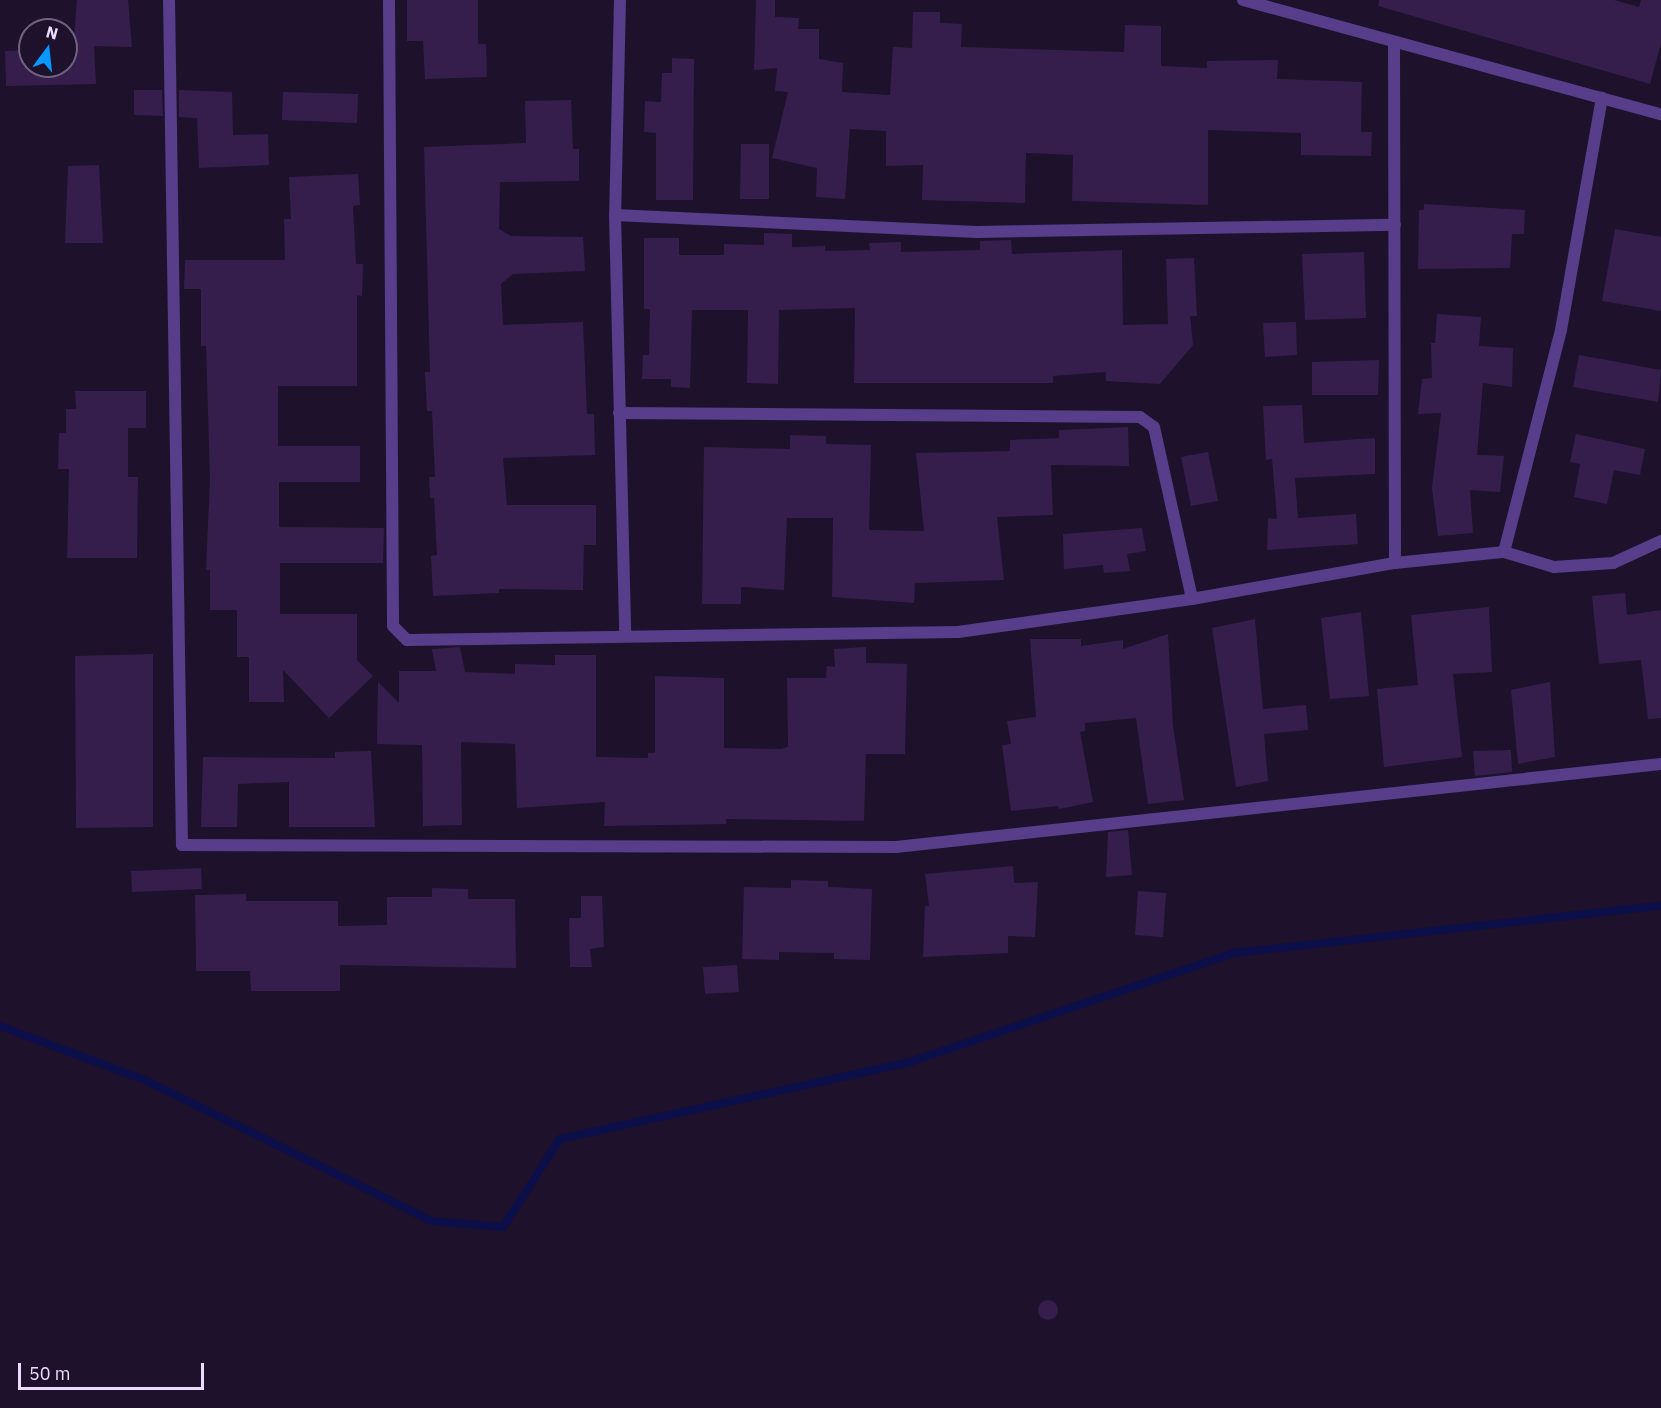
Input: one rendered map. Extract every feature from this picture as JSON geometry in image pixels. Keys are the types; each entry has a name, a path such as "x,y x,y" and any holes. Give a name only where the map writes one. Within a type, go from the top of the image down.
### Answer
{"street":[{"path":"169,0 182,845 896,847 1661,764"},
{"path":"389,0 393,626 407,640 958,632 1192,599 1395,563 1504,552 1554,567 1613,562 1661,541"},
{"path":"620,0 615,215 624,636"},
{"path":"1243,0 1661,114"},
{"path":"1394,42 1395,563"},
{"path":"1504,552 1561,330 1602,98"},
{"path":"615,215 977,232 1395,225"},
{"path":"619,413 1140,417 1154,427 1192,599"}],"building":[{"path":"77,0 128,0 132,47 94,46 96,84 6,86 5,51 18,50 18,78 78,78 78,18 76,18"},
{"path":"407,0 478,0 478,44 486,44 487,77 425,79 423,41 407,41"},
{"path":"756,0 775,0 775,17 799,18 798,29 819,29 819,59 843,63 842,92 890,95 893,47 912,48 913,12 940,12 940,23 962,24 961,47 1124,52 1125,25 1161,26 1161,66 1207,68 1207,61 1278,60 1277,79 1362,82 1361,132 1372,132 1371,156 1301,155 1301,133 1208,130 1208,205 1072,201 1073,155 1026,153 1025,203 922,200 923,165 886,166 886,131 850,129 845,199 816,197 817,168 772,158 788,92 775,91 777,68 754,70"},
{"path":"1379,0 1614,0 1639,7 1641,0 1661,0 1661,43 1650,84 1378,6"},
{"path":"672,58 694,59 693,200 656,200 656,133 644,132 645,101 661,102 662,73 672,73"},
{"path":"134,90 162,90 163,116 134,115"},
{"path":"179,90 232,92 233,135 268,134 269,165 199,168 197,118 179,117"},
{"path":"283,92 358,94 357,123 282,120"},
{"path":"571,100 573,149 579,149 579,181 500,182 499,229 511,236 583,237 585,271 513,274 501,284 503,325 583,322 587,414 594,414 595,455 503,458 507,505 596,505 596,545 584,545 583,590 499,589 499,593 433,596 431,556 437,555 434,498 430,498 429,477 435,477 432,411 427,411 425,372 430,372 424,147 526,143 525,101"},
{"path":"741,144 769,144 769,199 740,199"},
{"path":"99,165 103,243 65,243 68,166"},
{"path":"358,174 360,205 353,206 356,264 363,264 362,296 357,295 357,386 278,386 278,446 360,446 360,482 279,482 279,527 384,528 383,563 280,563 280,614 357,614 357,660 373,676 329,718 283,670 284,702 249,702 249,657 237,657 237,610 210,610 210,570 206,570 210,479 206,346 201,346 201,289 184,289 185,260 285,260 284,219 291,219 289,177"},
{"path":"1424,204 1525,210 1524,234 1512,234 1510,268 1418,269 1419,210 1424,210"},
{"path":"1615,229 1661,237 1661,311 1602,301"},
{"path":"764,233 792,234 792,247 825,246 825,251 870,250 869,243 901,242 901,252 980,250 980,241 1011,240 1012,254 1122,250 1123,325 1168,324 1166,259 1194,258 1197,316 1190,316 1193,345 1160,384 1106,381 1106,372 1053,376 1053,383 854,383 855,308 779,310 778,384 747,383 748,310 692,310 690,388 671,387 671,379 642,379 643,355 649,355 650,309 644,309 644,238 679,238 679,255 724,255 724,244 764,245"},
{"path":"1364,252 1366,318 1305,320 1302,254"},
{"path":"1437,314 1481,317 1479,346 1513,348 1512,387 1483,383 1477,455 1504,456 1500,492 1470,490 1473,533 1438,536 1432,488 1441,413 1418,414 1422,379 1432,378 1431,343 1435,343"},
{"path":"1296,322 1297,355 1265,357 1263,323"},
{"path":"1579,355 1661,370 1658,402 1573,387"},
{"path":"1379,360 1378,395 1312,395 1312,362"},
{"path":"75,391 146,391 146,428 128,428 128,477 138,477 137,558 67,558 69,469 58,469 59,433 66,433 66,409 76,409"},
{"path":"1302,405 1304,443 1375,438 1375,474 1295,478 1298,518 1356,514 1358,544 1267,550 1268,518 1277,519 1272,459 1266,460 1263,406"},
{"path":"1128,427 1129,466 1051,465 1053,515 997,517 1004,580 915,583 914,603 832,597 833,518 787,518 784,590 741,587 741,604 702,604 704,447 790,449 790,435 826,436 826,444 871,445 869,530 924,531 916,453 1010,451 1010,440 1059,438 1059,430"},
{"path":"1576,434 1645,449 1640,475 1614,470 1607,504 1574,497 1580,464 1570,462"},
{"path":"1208,452 1218,501 1191,506 1181,457"},
{"path":"1142,528 1146,551 1127,554 1130,571 1104,573 1103,565 1064,569 1063,534"},
{"path":"1625,593 1627,615 1661,610 1661,718 1648,719 1641,660 1599,664 1592,596"},
{"path":"1489,607 1492,672 1453,674 1462,757 1384,767 1377,689 1418,685 1411,615"},
{"path":"1361,612 1369,696 1330,699 1321,618"},
{"path":"1255,619 1263,709 1306,705 1308,730 1264,734 1268,781 1236,787 1212,628"},
{"path":"1168,634 1173,726 1184,800 1148,804 1136,718 1085,723 1085,731 1080,732 1093,802 1059,809 1058,806 1011,811 1002,745 1011,744 1007,721 1036,717 1030,639 1081,639 1081,646 1123,640 1123,649"},
{"path":"460,647 465,672 515,674 515,664 555,665 555,655 596,655 596,757 648,758 648,753 655,753 655,676 724,678 724,748 781,749 788,747 787,678 826,678 827,666 835,667 834,649 866,647 866,663 907,664 905,754 866,754 864,821 726,819 726,824 604,826 605,802 517,808 515,744 461,742 462,825 423,826 422,745 377,744 378,682 399,703 399,671 436,671 432,649"},
{"path":"153,654 153,827 76,828 75,656"},
{"path":"1550,682 1555,757 1518,764 1511,690"},
{"path":"1511,750 1512,772 1475,776 1473,751"},
{"path":"371,751 375,827 289,827 289,782 238,784 237,827 201,827 203,757 335,758 335,752"},
{"path":"1128,830 1132,875 1106,877 1108,832"},
{"path":"1013,866 1014,883 1038,882 1035,937 1008,936 1008,953 923,957 925,906 929,906 925,874"},
{"path":"201,868 202,889 132,892 131,871"},
{"path":"791,880 828,881 828,887 872,889 870,960 834,959 834,953 779,952 779,960 742,959 744,887 791,888"},
{"path":"432,888 468,889 468,899 515,899 516,968 340,965 340,991 251,991 250,971 196,971 195,895 246,894 246,901 338,901 338,926 387,925 387,897 432,897"},
{"path":"1138,891 1166,893 1163,937 1135,935"},
{"path":"581,896 602,896 604,947 590,949 592,967 570,967 569,918 581,918"},
{"path":"737,965 739,992 705,994 703,967"},
{"path":"1048,1300 1055,1303 1058,1310 1055,1317 1048,1320 1041,1317 1038,1310 1041,1303"}],"waterway":[{"path":"0,1026 147,1081 431,1221 503,1227 560,1139 907,1063 1233,953 1661,906"}]}
